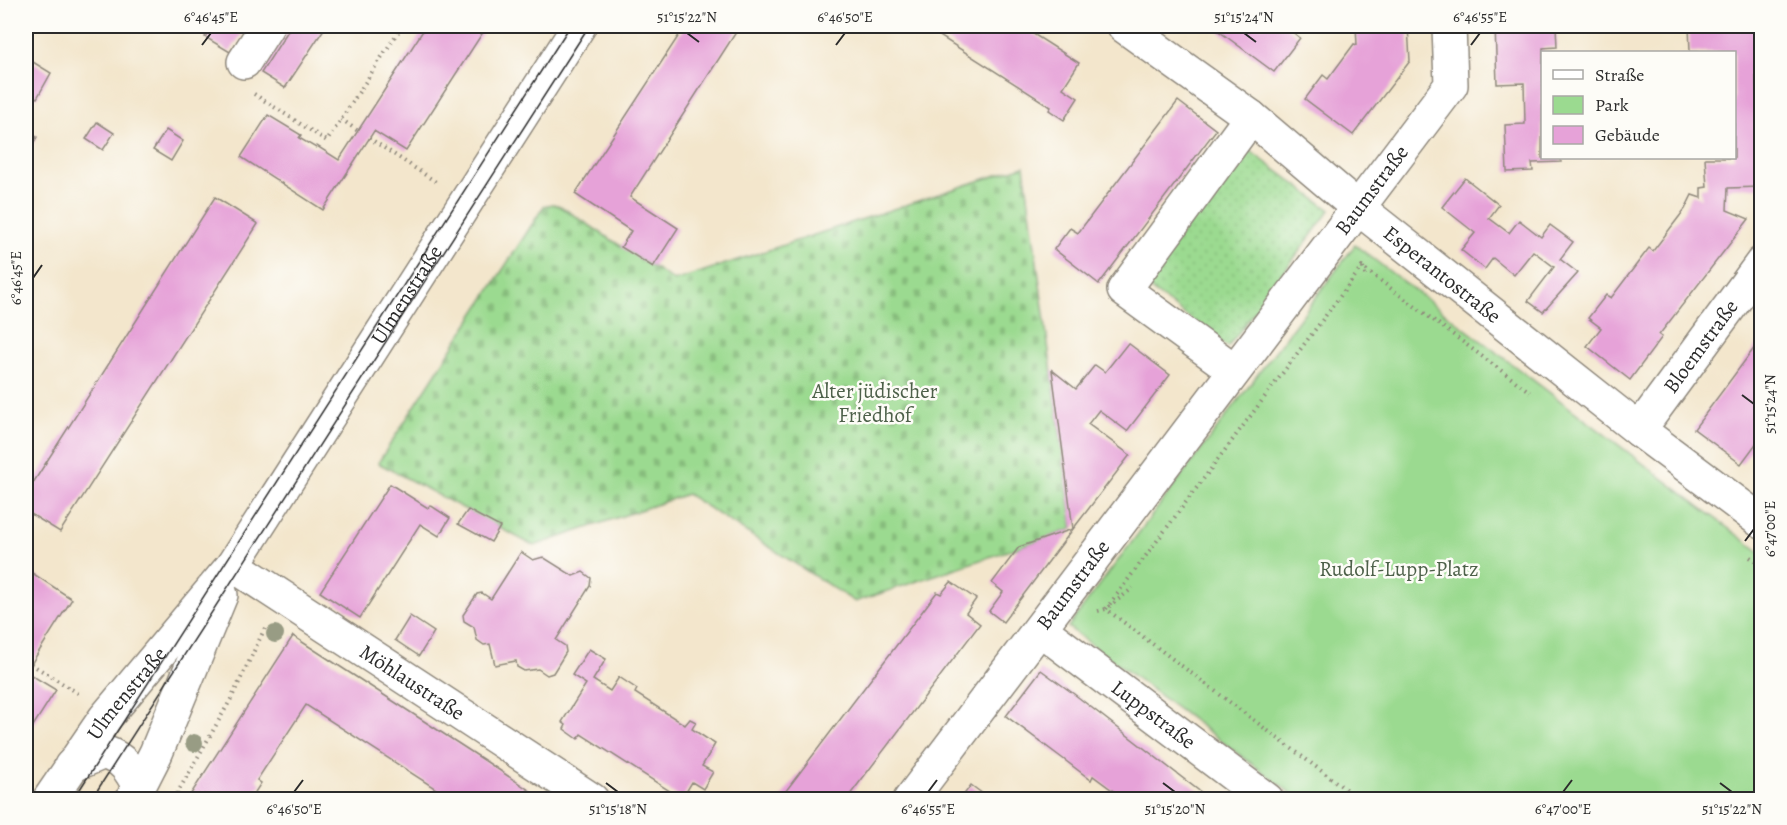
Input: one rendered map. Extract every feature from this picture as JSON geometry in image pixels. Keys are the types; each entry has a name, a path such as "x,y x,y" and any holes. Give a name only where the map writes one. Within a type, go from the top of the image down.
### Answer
{"street":[{"path":"244,62 267,26"},
{"name":"Ulmenstraße","path":"49,800 109,713 233,565 579,26"},
{"name":"Esperantostraße","path":"1124,26 1251,117 1357,207 1639,430 1761,522"},
{"name":"Baumstraße","path":"910,800 1357,207 1451,86 1449,26"},
{"path":"1234,370 1124,290 1251,117"},
{"name":"Bloemstraße","path":"1639,430 1761,263"},
{"name":"Ulmenstraße","path":"135,793 156,753 233,565"},
{"name":"Möhlaustraße","path":"233,565 592,800"},
{"name":"Luppstraße","path":"1040,629 1267,800"},
{"path":"71,766 104,752 118,757 130,768 135,793"}],"path":[{"path":"244,62 232,79 327,141 402,26"},
{"path":"341,119 358,131"},
{"path":"369,138 467,202"},
{"path":"1360,800 1106,609 1362,267"},
{"path":"174,800 231,699 266,625"},
{"path":"31,664 109,713"}],"green space":[{"path":"1245,147 1330,210 1228,347 1144,284"},
{"name":"Alter jüdischer Friedhof","path":"1024,166 1073,529 855,602 687,494 534,546 378,463 544,206 553,204 560,206 674,281"},
{"name":"Rudolf-Lupp-Platz","path":"1355,245 1761,553 1761,799 1299,799 1068,627"}],"building":[{"path":"212,26 247,26 230,52 205,37"},
{"path":"291,26 326,26 285,88 261,73"},
{"path":"426,26 487,26 406,151 374,131 323,210 241,157 268,115 301,135 299,138 339,160"},
{"path":"685,26 740,26 630,197 678,228 653,267 621,247 631,231 575,194"},
{"path":"924,26 1021,26 1079,63 1063,88 1078,98 1064,120 1049,110 1051,107"},
{"path":"1212,26 1285,26 1300,38 1274,72"},
{"path":"1356,26 1408,26 1410,61 1353,135 1305,99 1323,75 1328,79 1354,44 1357,45"},
{"path":"1495,26 1556,26 1557,47 1543,48 1541,51 1541,159 1561,159 1561,162 1532,163 1533,171 1507,172 1505,125 1525,124 1524,83 1497,84"},
{"path":"1689,26 1754,26 1760,187 1728,188 1727,210 1749,219 1659,335 1662,337 1630,380 1587,346 1601,328 1588,318 1606,295 1611,298 1649,248 1653,251 1685,209 1692,195 1701,198 1701,188 1707,187 1705,159 1736,159 1736,51 1690,51"},
{"path":"28,59 51,73 26,112 26,60"},
{"path":"1178,101 1216,130 1099,284 1054,249 1070,228 1078,233"},
{"path":"26,114 33,118 26,131"},
{"path":"97,122 114,133 103,150 86,139"},
{"path":"166,130 183,141 171,161 153,150"},
{"path":"26,131 37,137 26,156"},
{"path":"1465,178 1499,205 1489,218 1509,233 1519,220 1541,237 1550,225 1573,242 1560,259 1578,273 1543,312 1528,301 1554,267 1533,251 1514,275 1493,258 1485,269 1461,250 1475,233 1442,207"},
{"path":"215,197 258,224 60,532 26,511 26,494"},
{"path":"1761,339 1761,437 1741,464 1694,429"},
{"path":"1128,343 1170,375 1127,431 1099,410 1088,424 1130,455 1073,529 1052,370 1076,389 1095,365 1105,372"},
{"path":"390,484 428,508 430,505 450,518 439,536 420,524 360,618 320,592"},
{"path":"468,510 500,527 491,542 458,524"},
{"path":"1073,529 1003,622 989,611 1003,592 992,583 1019,547"},
{"path":"521,552 533,560 543,557 573,576 583,572 591,578 590,586 556,640 565,646 566,652 553,673 547,675 538,669 524,671 517,667 516,661 495,665 490,644 484,645 477,640 474,627 464,621 463,615 477,594 482,593 491,599"},
{"path":"26,569 72,599 26,672 26,639 30,632 26,629"},
{"path":"951,582 976,599 966,613 980,624 846,800 779,800 937,592 941,594"},
{"path":"410,616 434,632 419,656 395,640"},
{"path":"293,636 544,800 453,800 306,705 257,780 261,783 250,800 187,800"},
{"path":"589,649 606,659 593,680 610,691 619,677 637,689 635,693 685,725 690,719 696,722 692,729 715,744 702,766 713,772 703,789 692,782 682,799 581,734 578,739 564,729 566,725 562,722 586,684 572,675"},
{"path":"1041,670 1211,800 1117,800 1120,796 1093,776 1091,780 1006,716"},
{"path":"26,672 56,690 26,737"},
{"path":"971,785 991,800 960,800"}],"tram line":[{"path":"73,800 570,26"},
{"path":"91,800 589,26"}]}
